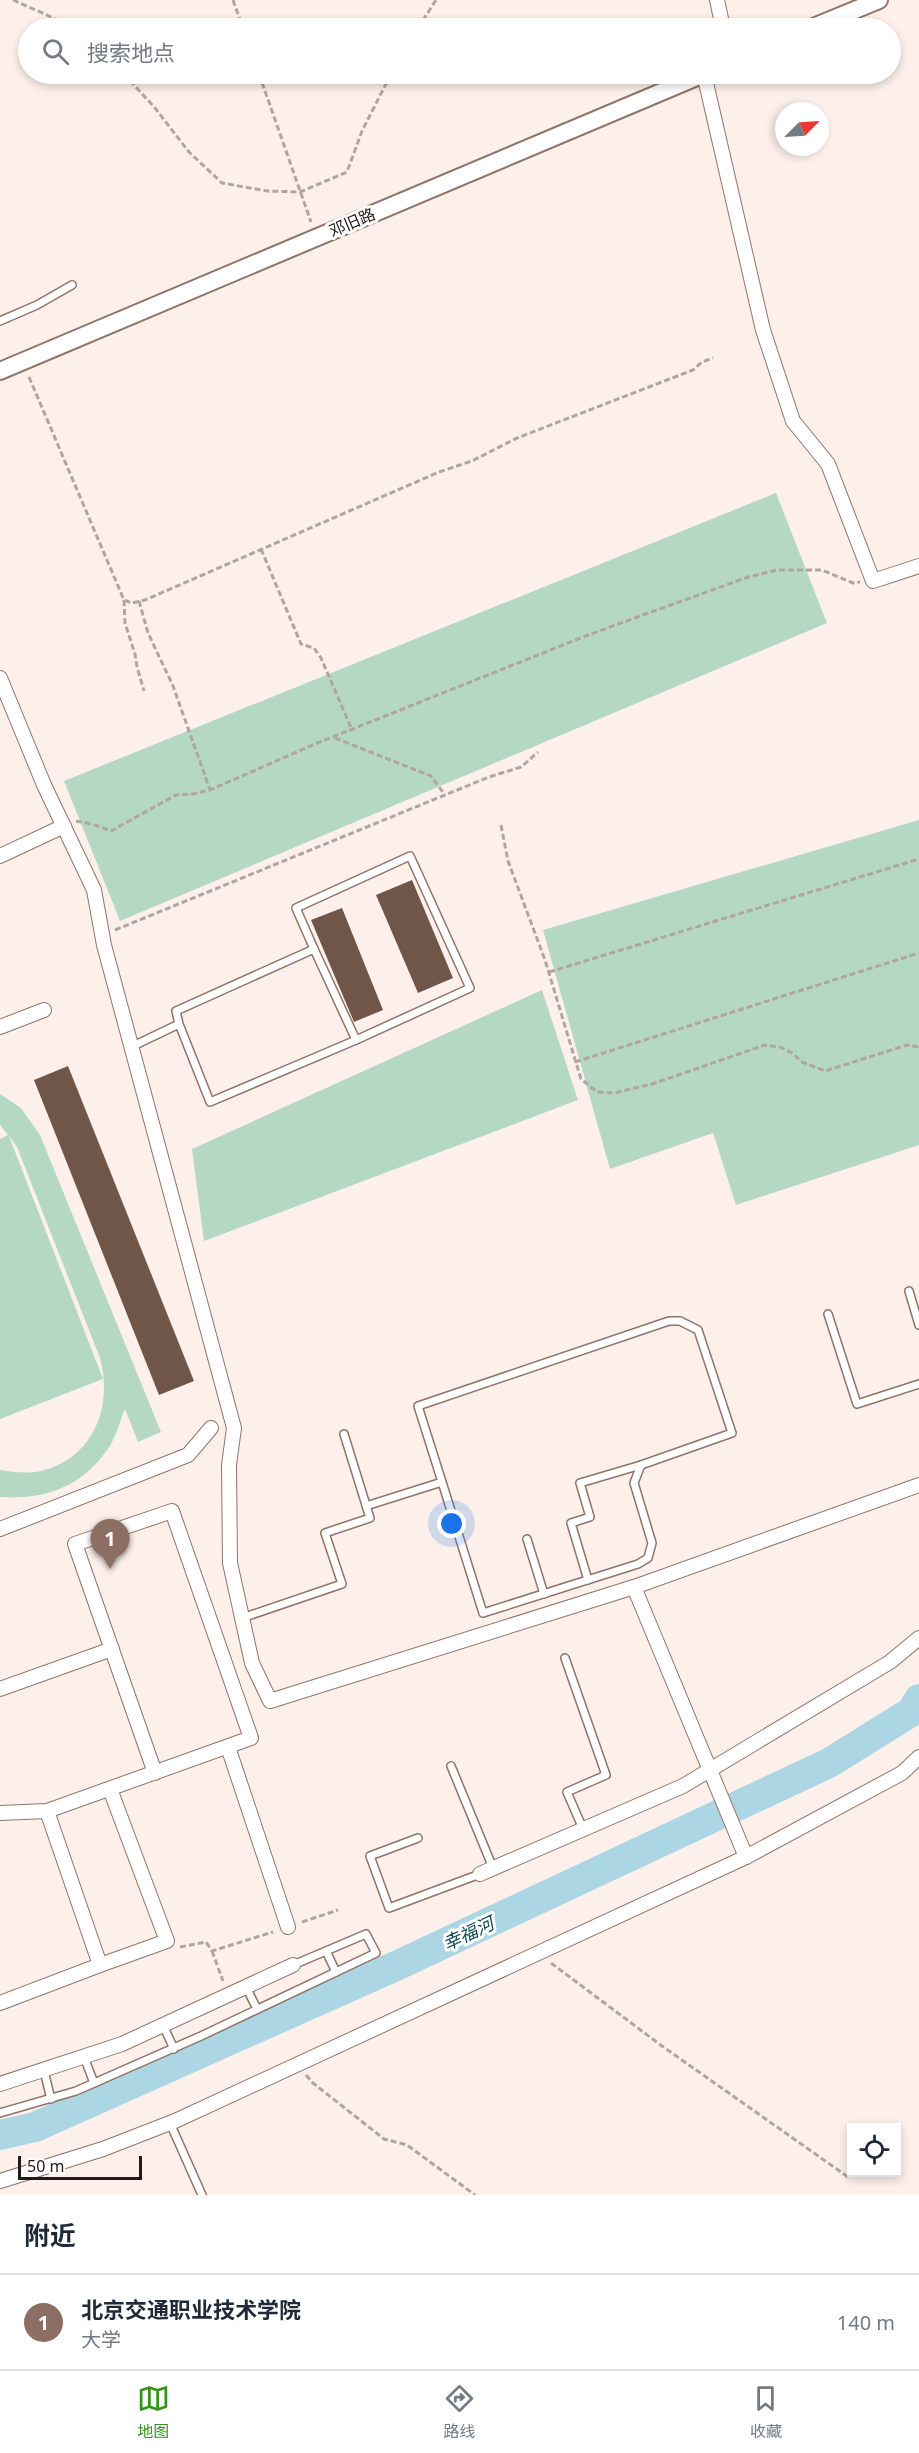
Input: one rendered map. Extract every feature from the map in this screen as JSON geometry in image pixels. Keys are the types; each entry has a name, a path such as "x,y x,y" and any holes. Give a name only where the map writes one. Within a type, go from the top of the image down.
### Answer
{"street":[{"path":"717,0 721,18"},
{"path":"835,18 879,0"},
{"name":"邓旧路","path":"0,371 680,84"},
{"path":"706,84 763,330 793,421 828,464 873,581 919,566"},
{"path":"0,678 44,785 94,890 102,935 234,1428 229,1464 230,1563 252,1663 270,1701 634,1587 919,1485"},
{"path":"0,856 64,826"},
{"path":"0,1027 44,1010"},
{"path":"0,1530 188,1455 211,1428"},
{"path":"0,1813 47,1811 110,1789 155,1773 228,1747 250,1738 172,1510 75,1544 155,1773"},
{"path":"634,1587 720,1789 746,1857"},
{"path":"487,1871 683,1786 890,1662 919,1638"},
{"path":"0,1689 112,1649"},
{"path":"228,1747 288,1927"},
{"path":"0,2181 103,2149 170,2123 298,2064 746,1857 902,1773 919,1757"},
{"path":"0,2003 167,1941 110,1789"},
{"path":"47,1811 100,1965"},
{"path":"0,2084 122,2044 293,1965"}],"lane":[{"path":"0,321 37,305 72,285"},
{"path":"314,949 176,1011 210,1102 356,1040 470,988 410,856 296,908 356,1040"},
{"path":"132,1047 179,1024"},
{"path":"909,1291 919,1324"},
{"path":"828,1314 857,1404 919,1384"},
{"path":"588,1580 572,1523 590,1517 580,1483 641,1465 732,1433 698,1330 680,1321 669,1321 418,1406 483,1612 544,1594 588,1580 638,1564 648,1558 651,1543 634,1483 641,1465"},
{"path":"242,1618 342,1584 325,1533 370,1518 344,1434"},
{"path":"366,1506 442,1482"},
{"path":"527,1539 544,1594"},
{"path":"565,1658 606,1775 567,1792 582,1829"},
{"path":"418,1838 370,1856 389,1908 487,1871 451,1766"},
{"path":"0,2113 51,2099 174,2049 376,1953 366,1934 293,1965"},
{"path":"326,1951 336,1972"},
{"path":"246,1987 258,2009"},
{"path":"163,2025 174,2049"},
{"path":"84,2057 94,2083"},
{"path":"44,2071 51,2099"},
{"path":"170,2123 202,2195"}],"path":[{"path":"13,0 54,18"},
{"path":"233,0 239,18"},
{"path":"424,18 436,0"},
{"path":"132,84 189,152 222,183 267,191 300,192 347,172 362,132 386,84"},
{"path":"262,84 317,236"},
{"path":"124,600 132,603 139,601 439,472 472,461 517,438 693,370 702,362 713,358"},
{"path":"22,362 124,600 124,622 144,691"},
{"path":"261,549 301,644 314,648 321,658 352,730"},
{"path":"64,826 75,821 111,831 176,795 210,790 333,737 588,635 748,577 777,570 822,570 853,583 873,581"},
{"path":"139,601 148,633 172,686 210,790"},
{"path":"333,737 430,776 445,795"},
{"path":"102,935 445,795 521,767 538,752"},
{"path":"501,825 508,861 549,972 581,1079 597,1092 614,1094 652,1084 765,1046 780,1047 792,1053 802,1062 825,1071 907,1045 919,1047"},
{"path":"549,972 919,859"},
{"path":"575,1062 919,953"},
{"path":"212,1952 338,1910"},
{"path":"167,1941 179,1947 206,1942 228,1995"},
{"path":"537,1953 662,2046 847,2176"},
{"path":"298,2064 312,2083 384,2139 407,2145 475,2195"}],"green space":[{"path":"776,493 827,623 120,921 64,781"},
{"path":"919,820 919,1145 736,1205 713,1133 610,1169 543,930"},
{"path":"542,990 578,1100 204,1241 192,1149"},
{"path":"0,1094 21,1108 40,1135 161,1432 138,1442 125,1409 111,1444 89,1470 77,1480 63,1487 34,1496 0,1497 0,1470 26,1473 41,1471 74,1455 95,1428 101,1412 104,1394 103,1376 100,1358 17,1147 9,1136 103,1379 0,1419 0,1139 8,1135 0,1125"}],"building":[{"path":"412,880 453,978 418,993 376,895"},
{"path":"342,908 383,1010 354,1022 311,920"},
{"path":"68,1066 194,1381 159,1395 34,1080"}],"waterway":[{"name":"幸福河","path":"0,2135 35,2127 396,1966 829,1763 911,1712 919,1699"}],"place":[{"name":"北京交通职业技术学院","path":"110,1569"}]}
